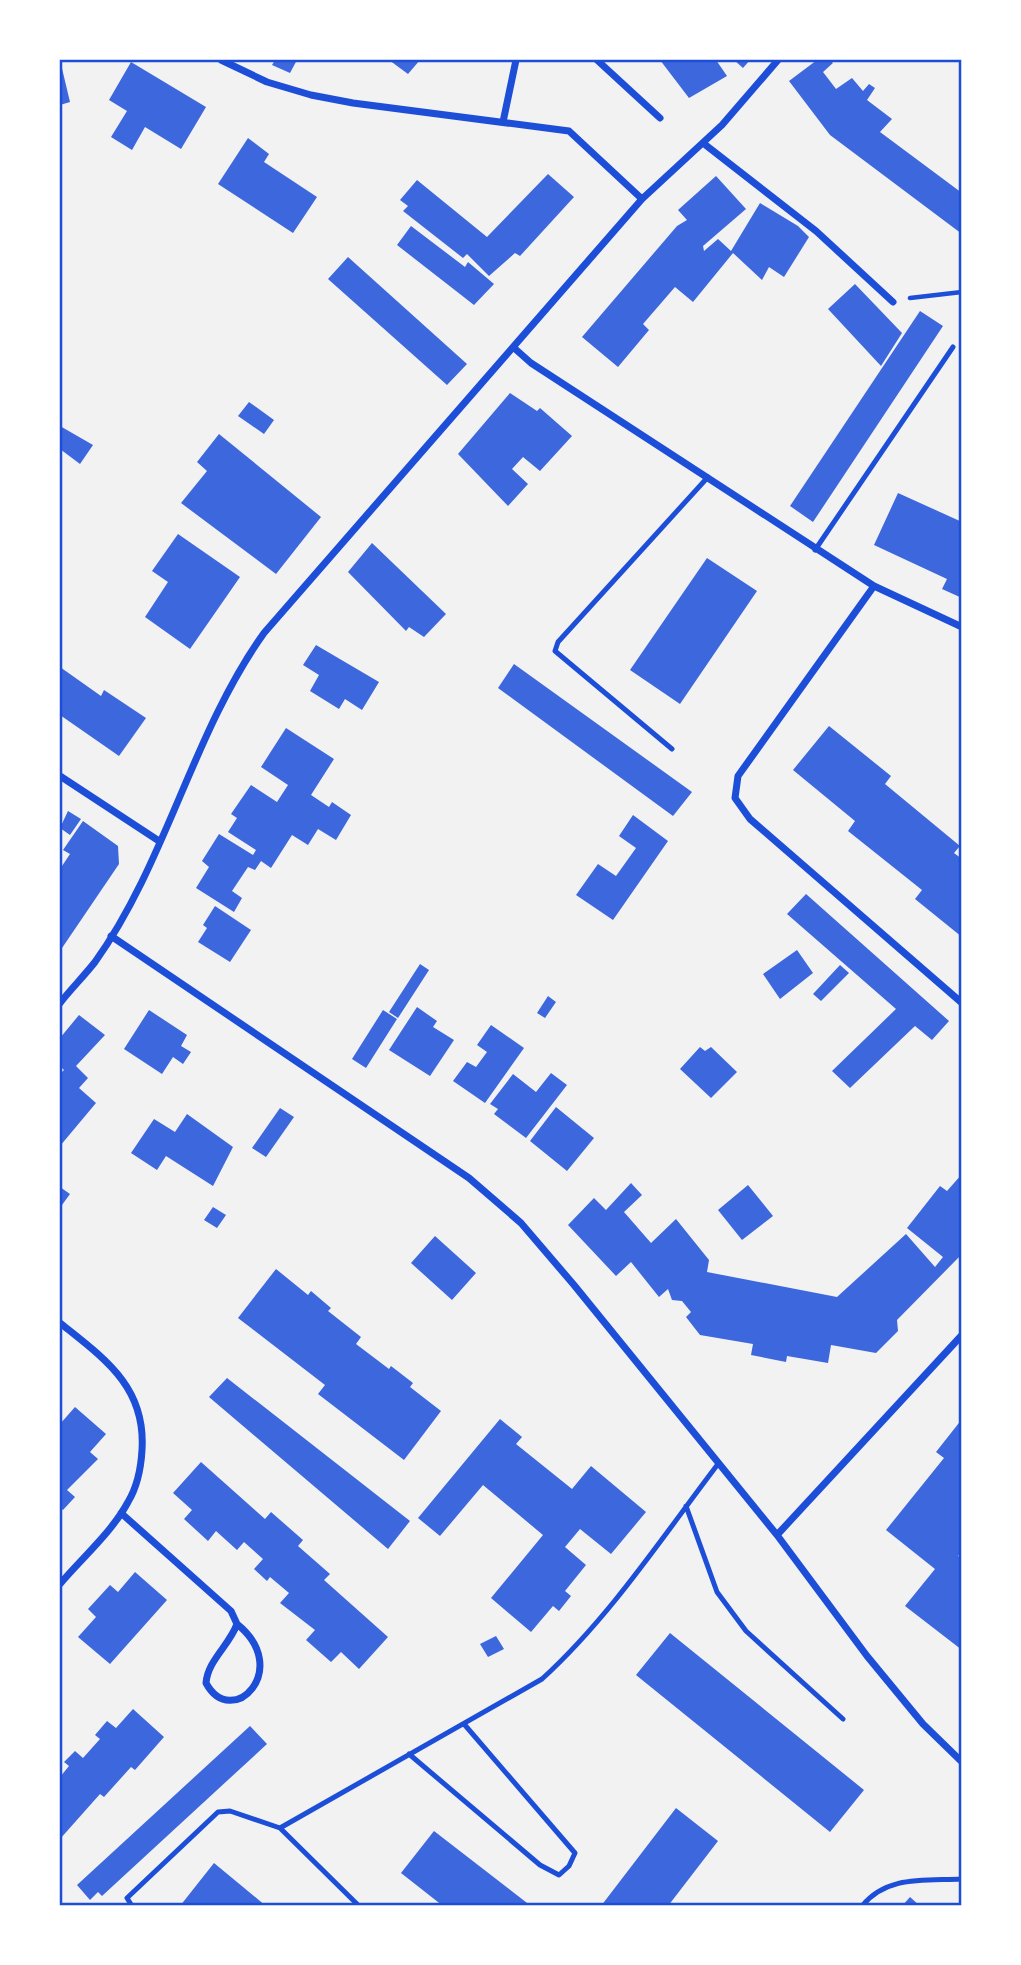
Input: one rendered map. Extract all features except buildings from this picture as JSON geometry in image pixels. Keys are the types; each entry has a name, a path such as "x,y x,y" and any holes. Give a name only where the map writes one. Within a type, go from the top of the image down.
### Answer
{"street":[{"path":"221,60 267,82 311,95 353,103 569,131 642,199"},
{"path":"503,122 516,60"},
{"path":"597,60 660,118"},
{"path":"60,1003 94,962 111,936 159,841 218,712 264,633 642,199 722,125 778,60"},
{"path":"703,143 816,231 893,302"},
{"path":"513,346 531,363 708,477 815,550 874,586 961,627"},
{"path":"874,586 738,776 735,798 750,819 961,1003"},
{"path":"60,776 159,841"},
{"path":"111,936 486,1191 521,1223 777,1535 867,1656 923,1724 961,1762"},
{"path":"60,1323 124,1380 139,1408 143,1434 139,1472 121,1513 60,1584"},
{"path":"777,1535 961,1335"},
{"path":"121,1513 220,1599 237,1624 257,1645 262,1664 261,1676 242,1698 228,1701 218,1698 211,1691 206,1683 207,1672 233,1637 237,1624"}],"lane":[{"path":"815,550 953,347"},
{"path":"673,750 555,651 558,642 708,477"},
{"path":"280,1828 541,1679 561,1661 653,1551 718,1464"},
{"path":"686,1506 717,1592 746,1631 843,1720"},
{"path":"409,1754 540,1866 559,1875 569,1866 575,1853 464,1724"},
{"path":"132,1906 127,1898 218,1812 230,1811 280,1828 359,1906"},
{"path":"862,1906 875,1890 899,1882 961,1879"}],"path":[{"path":"893,302 961,292"}]}
